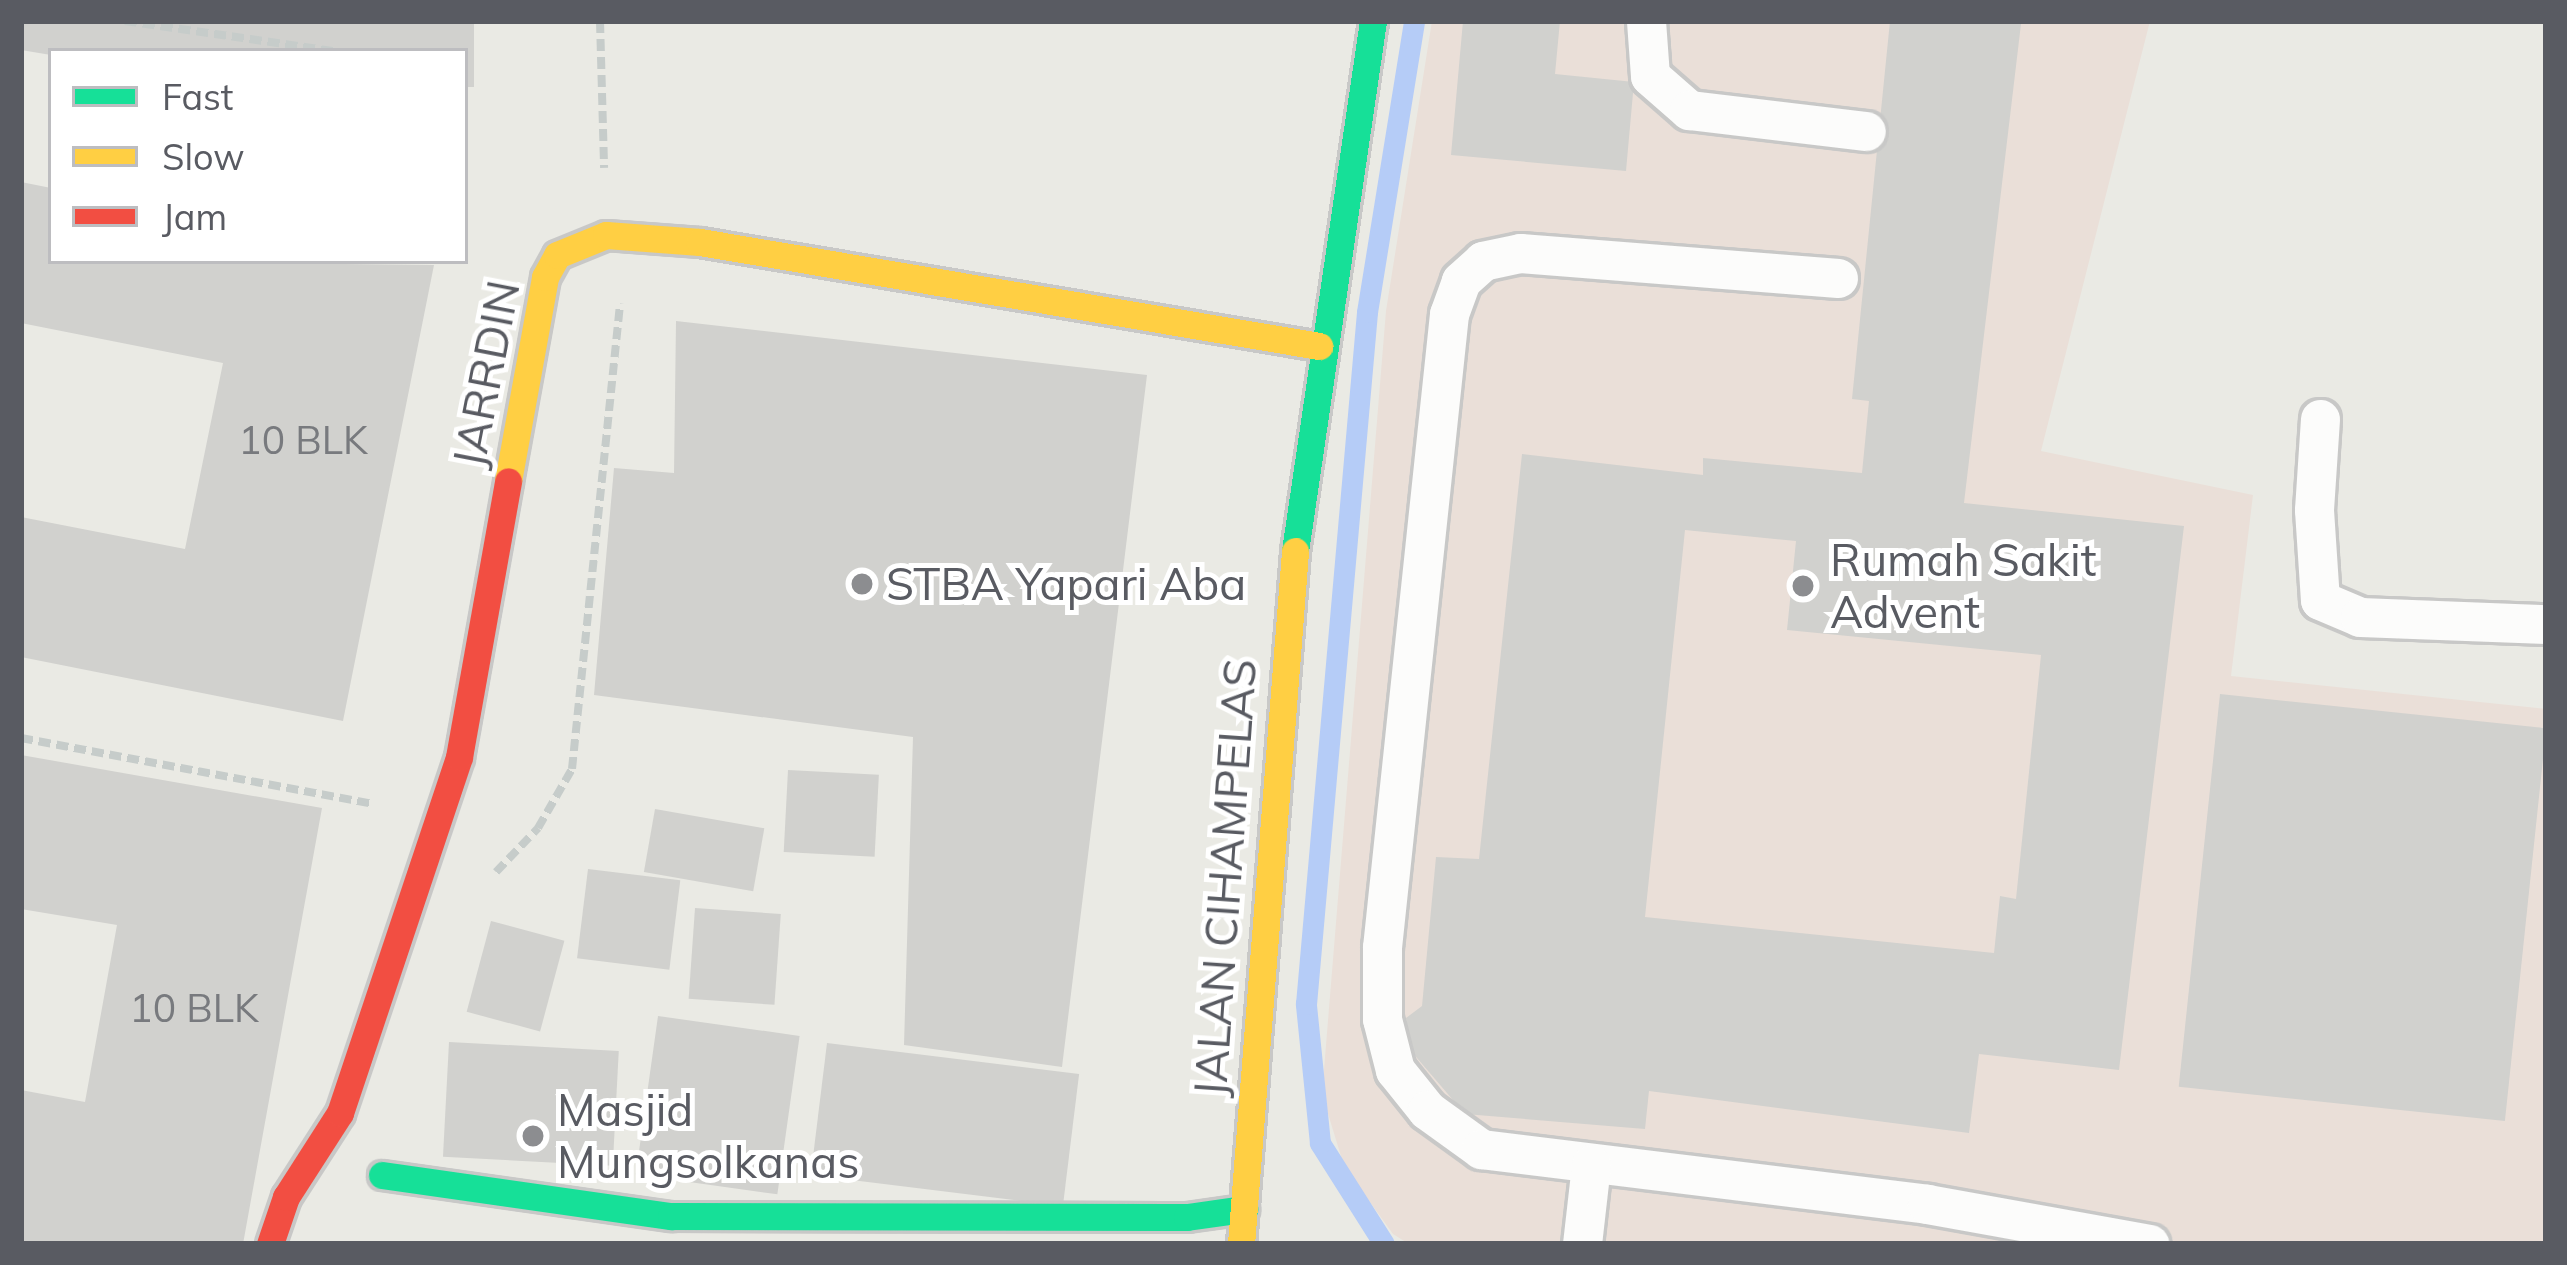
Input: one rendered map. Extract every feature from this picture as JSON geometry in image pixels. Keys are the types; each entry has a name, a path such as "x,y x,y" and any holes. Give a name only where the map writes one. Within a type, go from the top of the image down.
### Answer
{"street":[{"name":"JALAN CIHAMPELAS","path":"1241,1244 1283,633 1319,346 1373,21"},
{"path":"605,235 700,242 1319,346"},
{"name":"JARRDIN","path":"270,1244 286,1197 340,1113 460,757 545,277 557,255 605,235"},
{"path":"382,1175 671,1216 1187,1217 1244,1209"}],"lane":[{"path":"1646,21 1650,76 1689,110 1866,131"},
{"path":"1838,278 1520,253 1484,261 1460,281 1449,314 1382,947 1382,1019 1395,1070 1427,1109 1481,1149 1927,1204 2149,1244"},
{"path":"2320,419 2314,511 2320,600 2360,616 2546,624"},
{"path":"1582,1244 1591,1165"}],"path":[{"path":"125,21 313,48"},
{"path":"600,21 605,235"},
{"path":"21,738 347,797"}],"shaded area":[{"name":"Rumah Sakit Advent","path":"1432,21 2150,21 2041,451 2253,495 2231,676 2546,709 2546,1244 1409,1244 1393,1234 1344,1166 1322,1094 1386,311"}],"building":[{"path":"21,21 474,21 474,87 468,87 468,48 48,48 48,54 21,50"},
{"path":"1463,21 1560,21 1555,74 1634,82 1626,171 1451,155"},
{"path":"1890,21 2021,24 1964,503 2184,526 2119,1070 1979,1054 1969,1133 1649,1091 1645,1129 1465,1114 1411,1051 1406,1018 1422,1006 1436,857 1479,859 1522,454 1703,475 1703,458 1862,473 1869,401 1852,399","holes":["1685,530 1796,541 1787,630 2041,655 2016,899 2000,896 1994,953 1645,917"]},
{"path":"21,182 48,187 48,264 434,265 343,721 21,657 21,517 185,549 223,363 21,323"},
{"name":"STBA Yapari Aba","path":"676,321 1147,375 1062,1067 904,1045 913,737 594,695 614,468 674,473"},
{"path":"2220,694 2546,728 2505,1121 2179,1087"},
{"path":"21,755 322,808 243,1244 21,1244 21,1090 85,1102 117,925 21,909"},
{"path":"788,770 879,775 875,857 784,852"},
{"path":"655,809 764,828 753,891 644,872"},
{"path":"588,869 680,880 669,970 577,958"},
{"path":"695,908 781,914 774,1005 689,999"},
{"path":"491,921 564,941 540,1031 467,1012"},
{"path":"658,1016 800,1036 777,1194 636,1174"},
{"path":"449,1042 619,1051 613,1166 443,1157"},
{"path":"827,1043 1079,1074 1063,1206 811,1175"}],"waterway":[{"path":"1384,1244 1320,1143 1306,1004 1367,312 1414,21"}],"traffic: fast":[{"path":"1295,551 1373,21"},
{"path":"382,1175 671,1216 1187,1217 1244,1209"}],"traffic: slow":[{"path":"508,481 545,277 557,255 606,235 700,242 1319,346"},
{"path":"1241,1244 1295,551"}],"traffic: jam":[{"path":"270,1244 286,1197 340,1113 459,757 508,481"}],"place":[{"name":"STBA Yapari Aba","path":"862,584"},
{"name":"Rumah Sakit Advent","path":"1803,586"},
{"name":"Masjid Mungsolkanas","path":"533,1136"}]}
